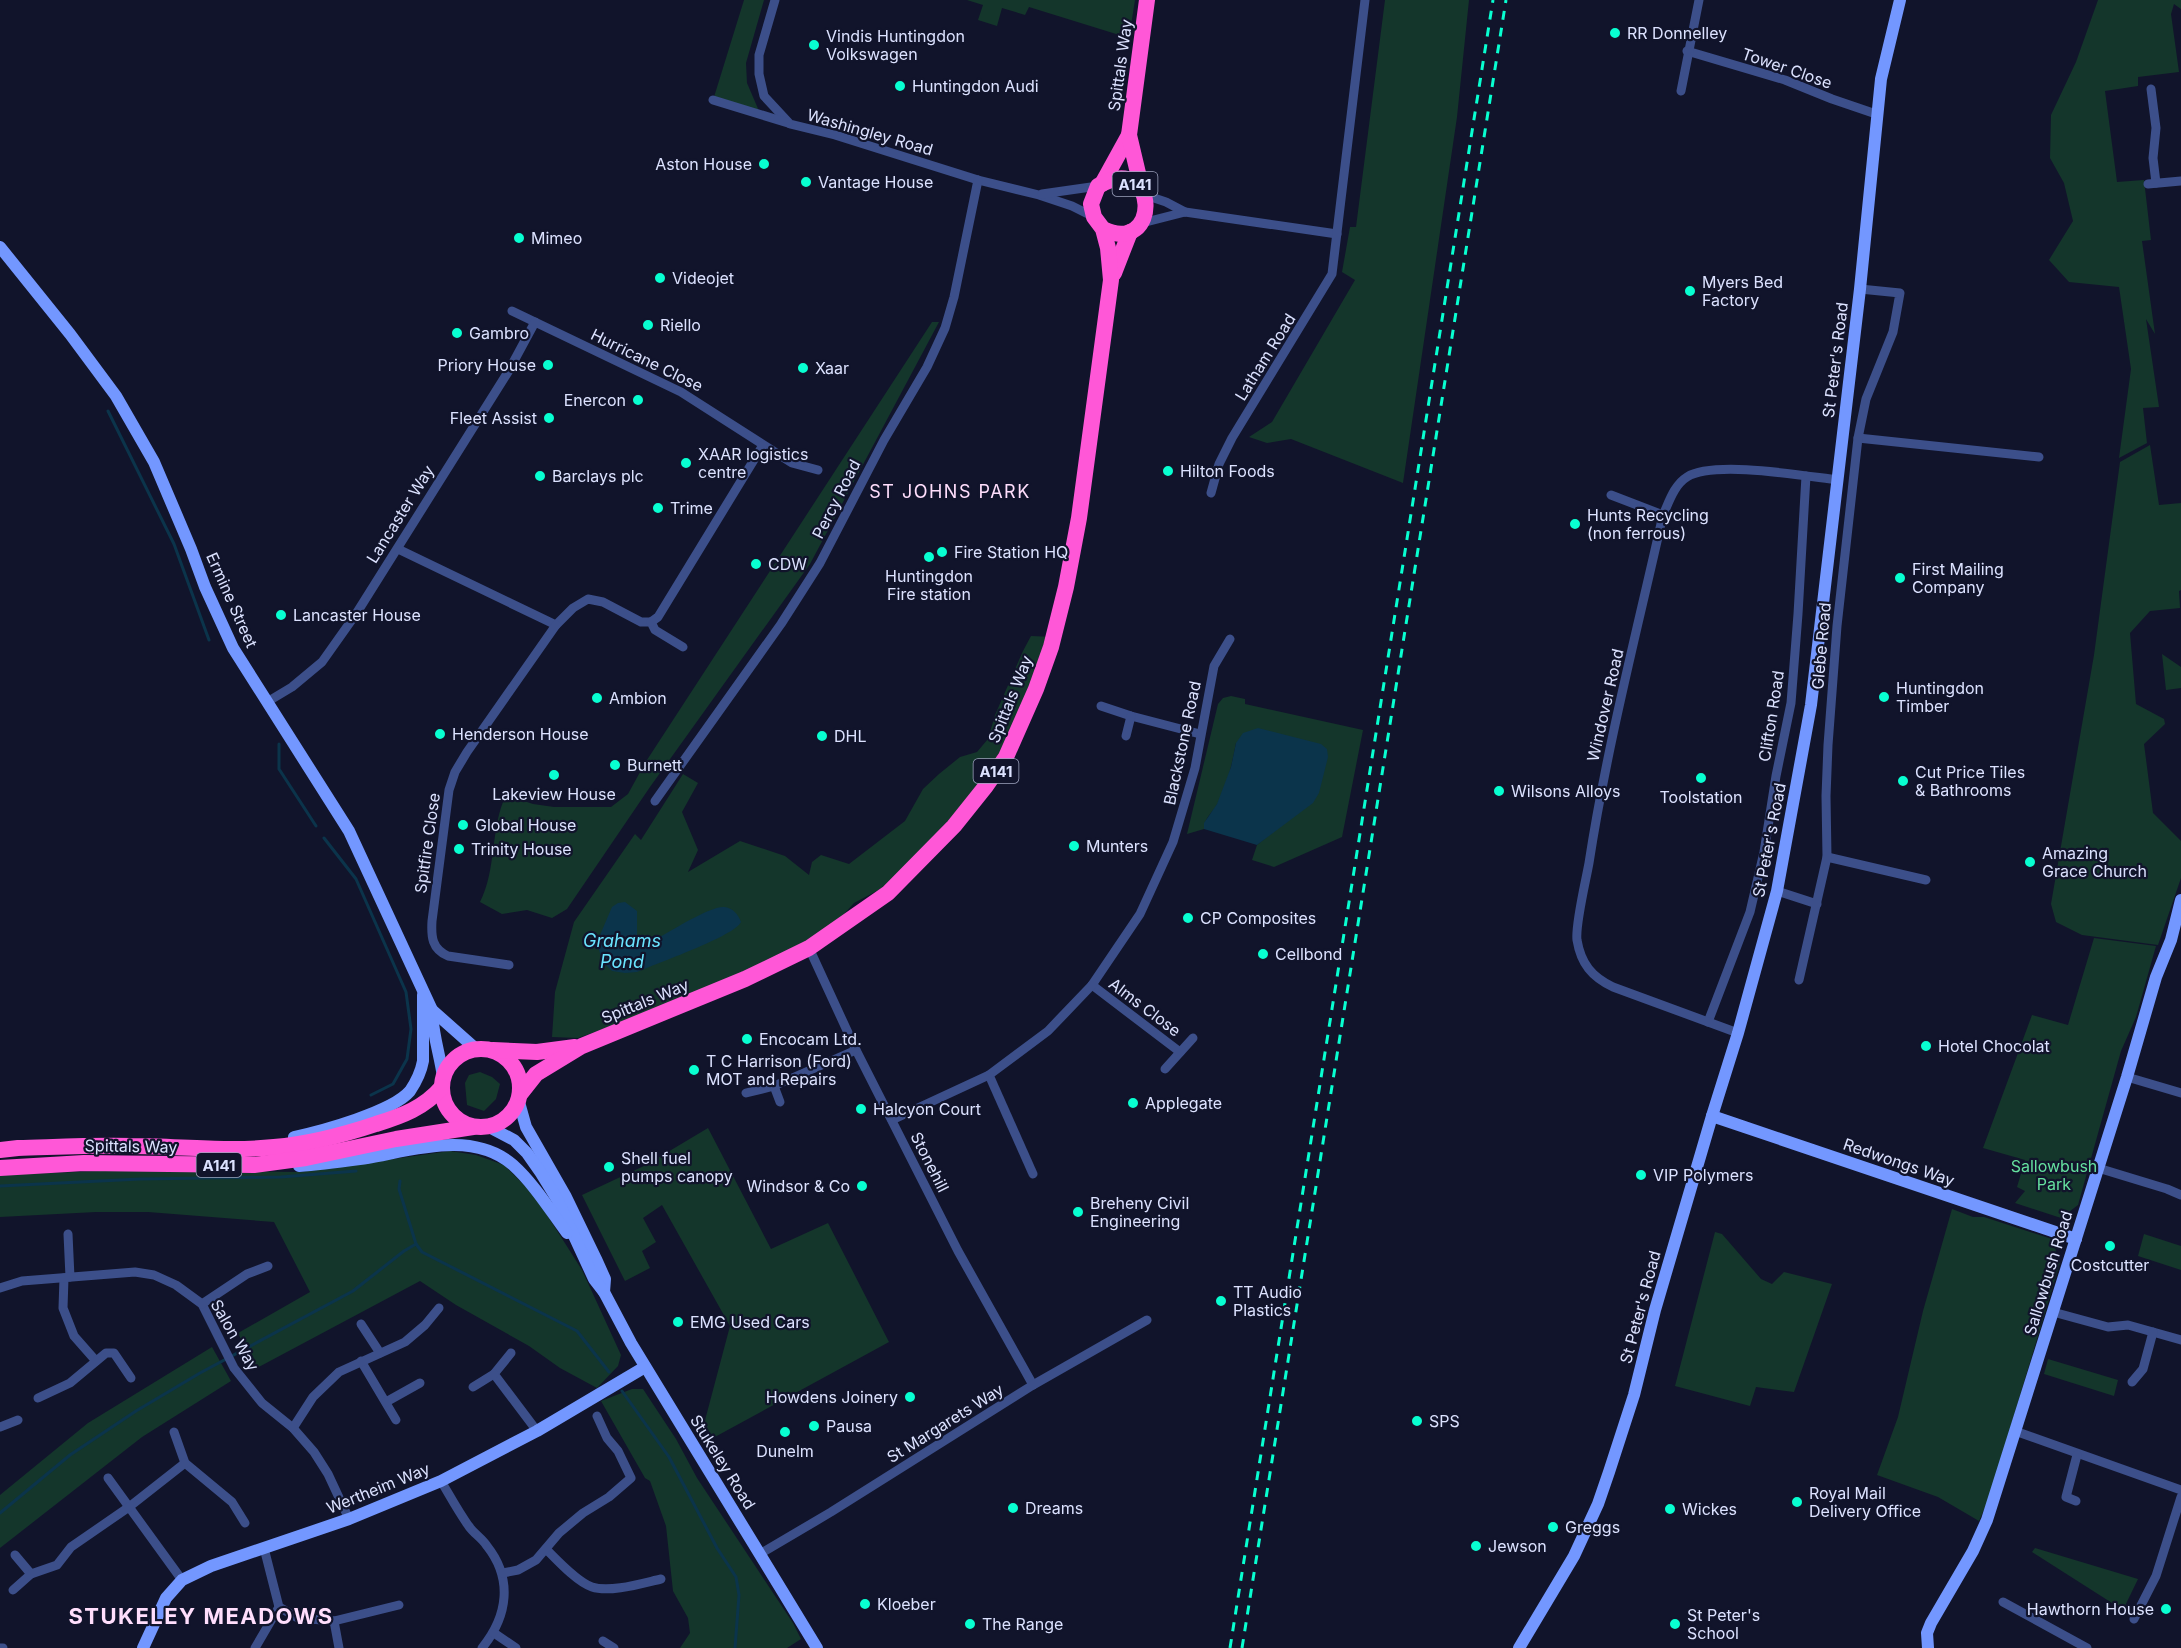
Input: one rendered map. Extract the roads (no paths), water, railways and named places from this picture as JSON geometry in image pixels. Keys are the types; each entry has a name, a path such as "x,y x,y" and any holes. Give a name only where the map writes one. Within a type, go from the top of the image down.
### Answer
{"highway":[{"name":"Spittals Way","path":"1100,185 1128,135 1147,0"},
{"name":"Spittals Way","path":"1128,135 1143,192"},
{"name":"A141","path":"1123,178 1131,180 1143,192 1147,203 1146,214 1136,227 1111,280 1109,252 1091,204 1100,185 1113,179 1123,178"},
{"path":"1098,223 1120,234 1136,227"},
{"name":"Spittals Way","path":"520,1097 536,1074 582,1046 746,979 809,948 888,893 954,826 1006,757 1036,689 1051,647 1066,587 1079,518 1111,280"},
{"name":"Spittals Way","path":"494,1050 537,1052 582,1046"},
{"path":"476,1049 494,1050 506,1057 515,1067 520,1079 520,1097 507,1118 481,1127 463,1123 447,1108 443,1098 443,1082 448,1067 455,1058 476,1049"},
{"name":"Spittals Way","path":"0,1150 120,1146 234,1148 272,1147 301,1143 354,1132 415,1109 433,1097 443,1082"},
{"name":"Spittals Way","path":"0,1168 84,1163 255,1165 306,1158 396,1139 481,1127"}],"street":[{"name":"Washingley Road","path":"776,0 759,56 759,74 764,96 790,124 835,135 978,180 1039,195 1072,206 1098,223"},
{"name":"Latham Road","path":"1211,493 1219,464 1232,438 1332,274 1365,0"},
{"path":"1681,91 1687,51 1699,0"},
{"name":"St Peter's Road","path":"1519,1648 1574,1556 1598,1504 1634,1395 1656,1310 1738,1033 1777,891 1811,705 1860,289 1876,114 1881,79 1900,0"},
{"name":"Tower Close","path":"1687,51 1785,80 1876,114"},
{"path":"2151,89 2156,128 2152,184 2181,181"},
{"path":"713,100 790,124"},
{"name":"Percy Road","path":"654,801 781,624 820,563 884,440 927,367 945,328 951,307 978,180"},
{"name":"Washingley Road","path":"1039,195 1100,185"},
{"path":"1143,192 1185,212 1337,234"},
{"path":"1136,227 1185,212"},
{"name":"Ermine Street","path":"0,247 116,396 154,462 205,587 233,648 350,831 432,1010 432,1024 438,1045 443,1082"},
{"name":"Glebe Road","path":"1799,981 1827,857 1828,745 1837,626 1858,438 1866,399 1893,332 1900,294 1860,289"},
{"name":"Hurricane Close","path":"512,311 687,395 792,463 818,470"},
{"name":"Lancaster Way","path":"267,702 292,687 322,662 399,549 469,431 508,372 535,322"},
{"path":"1858,438 2039,457"},
{"path":"651,622 658,617 763,445"},
{"name":"Windover Road","path":"1738,1033 1599,981 1584,963 1577,938 1599,797 1663,515 1672,493 1685,478 1701,470 1753,471 1838,480"},
{"name":"Clifton Road","path":"1708,1022 1750,912 1764,852 1791,703 1806,476"},
{"path":"1611,495 1663,515"},
{"path":"399,549 556,625"},
{"name":"Spitfire Close","path":"509,965 448,956 440,952 431,936 449,790 455,772 556,625 573,608 588,599 603,602 641,622 651,622 655,630 683,647"},
{"name":"Blackstone Road","path":"892,1120 989,1075 1048,1031 1092,985 1140,914 1173,842 1195,768 1214,666 1230,639"},
{"path":"1101,706 1200,734"},
{"path":"1126,736 1131,716"},
{"path":"1827,857 1926,880"},
{"path":"1777,891 1817,904"},
{"name":"Sallowbush Road","path":"1928,1648 1927,1633 1931,1623 1987,1520 2181,900"},
{"name":"Stonehill","path":"809,948 856,1050 958,1251 1033,1385"},
{"name":"Alms Close","path":"1092,985 1180,1052"},
{"path":"234,1148 307,1134 358,1118 400,1099 410,1091 421,1072 424,1052 422,1009 424,992"},
{"name":"Ermine Street","path":"432,1010 476,1049"},
{"name":"Alms Close","path":"1164,1069 1193,1038"},
{"path":"746,1093 774,1086 856,1050"},
{"path":"989,1075 1034,1174"},
{"path":"2127,1077 2181,1093"},
{"path":"774,1086 780,1102"},
{"name":"Stukeley Road","path":"520,1097 526,1126 566,1197 605,1279 604,1292"},
{"name":"Redwongs Way","path":"1712,1116 2076,1239"},
{"name":"Stukeley Road","path":"481,1127 514,1140 527,1153 556,1199 594,1279 604,1292 645,1367 817,1648"},
{"path":"255,1165 296,1167 437,1146 471,1147 492,1153 511,1164 528,1180 583,1253"},
{"path":"2098,1168 2181,1195"},
{"path":"68,1234 67,1277 63,1308 74,1336 96,1361"},
{"path":"202,1305 245,1270 268,1266"},
{"name":"Salon Way","path":"0,1288 22,1281 135,1272 154,1275 176,1285 202,1305 234,1368 262,1403 293,1428 315,1452 349,1519"},
{"path":"293,1428 313,1397 339,1372 405,1342 425,1325 439,1308"},
{"path":"2053,1312 2108,1328 2128,1325 2181,1340"},
{"name":"St Margarets Way","path":"760,1554 1033,1385 1147,1320"},
{"path":"361,1324 380,1353"},
{"path":"2132,1382 2143,1369 2153,1332"},
{"path":"38,1398 70,1383 106,1353 114,1353 130,1377"},
{"path":"473,1387 494,1374 511,1353"},
{"path":"361,1361 396,1420"},
{"name":"Wertheim Way","path":"143,1648 166,1598 182,1580 211,1566 349,1519 441,1481 537,1431 645,1367"},
{"path":"494,1374 537,1431"},
{"path":"386,1402 420,1383"},
{"path":"503,1573 518,1570 536,1560 559,1533 631,1478 618,1450 607,1438 597,1416"},
{"path":"0,1427 18,1420"},
{"path":"2015,1431 2077,1455 2181,1490"},
{"path":"174,1432 185,1462 232,1502 245,1523"},
{"path":"2076,1501 2066,1497 2077,1455"},
{"path":"13,1590 31,1574 57,1565 71,1547 129,1507 185,1462"},
{"path":"108,1478 182,1580"},
{"path":"441,1481 469,1527 488,1546 503,1573 505,1599 494,1633 482,1648"},
{"path":"2134,1619 2156,1576 2181,1497"},
{"path":"255,1648 279,1607 264,1548"},
{"path":"546,1549 564,1568 592,1587 622,1588 661,1579"},
{"path":"15,1555 31,1574"},
{"path":"2003,1602 2087,1648"},
{"path":"279,1607 298,1618 334,1621 399,1605"},
{"path":"334,1621 339,1648"},
{"path":"494,1633 516,1648"},
{"path":"603,1641 614,1648"}],"water":[{"path":"1258,728 1321,744 1327,749 1328,757 1319,793 1313,803 1257,845 1204,829 1204,823 1217,804 1231,767 1236,743 1243,733"},
{"name":"Grahams Pond","path":"625,902 637,911 637,936 645,940 655,940 690,920 718,908 733,910 741,922 725,935 637,972 612,971 602,961 597,942 612,907"}],"waterway":[{"path":"108,411 174,544 209,640"},
{"path":"279,744 279,769 316,826"},
{"path":"324,838 356,879 406,992 411,1029 407,1059 393,1084 371,1095"},
{"path":"0,1186 140,1179 281,1177 356,1171"},
{"path":"400,1181 399,1189 416,1244"},
{"path":"0,1513 70,1455 136,1411 200,1373 353,1291 416,1244 422,1252 577,1331 609,1372"},
{"path":"622,1391 669,1457 717,1548 736,1577 739,1595 735,1648"}],"railway":[{"path":"1230,1648 1493,0"},
{"path":"1242,1648 1506,0"}],"place":[{"name":"RR Donnelley","path":"1615,33"},
{"name":"Vindis Huntingdon Volkswagen","path":"814,45"},
{"name":"Huntingdon Audi","path":"900,86"},
{"name":"Aston House","path":"764,164"},
{"name":"Vantage House","path":"806,182"},
{"name":"Mimeo","path":"519,238"},
{"name":"Videojet","path":"660,278"},
{"name":"Myers Bed Factory","path":"1690,291"},
{"name":"Riello","path":"648,325"},
{"name":"Gambro","path":"457,333"},
{"name":"Priory House","path":"548,365"},
{"name":"Xaar","path":"803,368"},
{"name":"Enercon","path":"638,400"},
{"name":"Fleet Assist","path":"549,418"},
{"name":"XAAR logistics centre","path":"686,463"},
{"name":"Hilton Foods","path":"1168,471"},
{"name":"Barclays plc","path":"540,476"},
{"name":"Trime","path":"658,508"},
{"name":"Hunts Recycling (non ferrous)","path":"1575,524"},
{"name":"Fire Station HQ","path":"942,552"},
{"name":"Huntingdon Fire station","path":"929,557"},
{"name":"CDW","path":"756,564"},
{"name":"First Mailing Company","path":"1900,578"},
{"name":"Lancaster House","path":"281,615"},
{"name":"Huntingdon Timber","path":"1884,697"},
{"name":"Ambion","path":"597,698"},
{"name":"Henderson House","path":"440,734"},
{"name":"DHL","path":"822,736"},
{"name":"Burnett","path":"615,765"},
{"name":"Lakeview House","path":"554,775"},
{"name":"Toolstation","path":"1701,778"},
{"name":"Cut Price Tiles & Bathrooms","path":"1903,781"},
{"name":"Wilsons Alloys","path":"1499,791"},
{"name":"Global House","path":"463,825"},
{"name":"Munters","path":"1074,846"},
{"name":"Trinity House","path":"459,849"},
{"name":"Amazing Grace Church","path":"2030,862"},
{"name":"CP Composites","path":"1188,918"},
{"name":"Cellbond","path":"1263,954"},
{"name":"Encocam Ltd.","path":"747,1039"},
{"name":"Hotel Chocolat","path":"1926,1046"},
{"name":"T C Harrison (Ford) MOT and Repairs","path":"694,1070"},
{"name":"Applegate","path":"1133,1103"},
{"name":"Halcyon Court","path":"861,1109"},
{"name":"Shell fuel pumps canopy","path":"609,1167"},
{"name":"VIP Polymers","path":"1641,1175"},
{"name":"Windsor & Co","path":"862,1186"},
{"name":"Breheny Civil Engineering","path":"1078,1212"},
{"name":"Costcutter","path":"2110,1246"},
{"name":"TT Audio Plastics","path":"1221,1301"},
{"name":"EMG Used Cars","path":"678,1322"},
{"name":"Howdens Joinery","path":"910,1397"},
{"name":"SPS","path":"1417,1421"},
{"name":"Pausa","path":"814,1426"},
{"name":"Dunelm","path":"785,1432"},
{"name":"Royal Mail Delivery Office","path":"1797,1502"},
{"name":"Dreams","path":"1013,1508"},
{"name":"Wickes","path":"1670,1509"},
{"name":"Greggs","path":"1553,1527"},
{"name":"Jewson","path":"1476,1546"},
{"name":"Kloeber","path":"865,1604"},
{"name":"Hawthorn House","path":"2166,1609"},
{"name":"The Range","path":"970,1624"},
{"name":"St Peter's School","path":"1675,1624"}],"district":[{"name":"ST JOHNS PARK","path":"950,491"},
{"name":"STUKELEY MEADOWS","path":"201,1616"}],"park label":[{"name":"Sallowbush Park","path":"2054,1175"}]}
